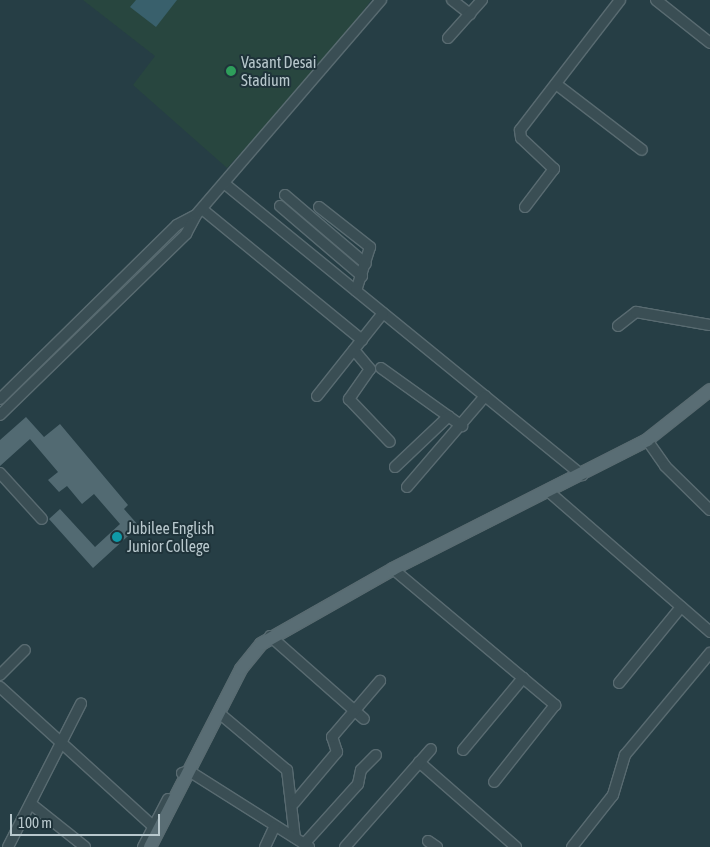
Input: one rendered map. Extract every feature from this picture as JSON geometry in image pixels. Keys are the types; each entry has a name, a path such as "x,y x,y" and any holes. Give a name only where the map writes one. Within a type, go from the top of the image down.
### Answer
{"main road":[{"path":"150,847 251,653 270,636 393,569 582,475 647,440 710,390"}],"street":[{"path":"0,415 186,234 199,212 381,0"},
{"path":"452,0 470,14"},
{"path":"448,38 482,0"},
{"path":"525,207 554,169 518,132 620,0"},
{"path":"656,0 710,44"},
{"path":"556,84 642,150"},
{"path":"225,184 582,475"},
{"path":"285,195 366,264"},
{"path":"280,206 362,276"},
{"path":"319,207 370,247 356,291"},
{"path":"0,398 177,225 199,212"},
{"path":"199,212 362,340"},
{"path":"109,293 118,302"},
{"path":"618,326 636,312 710,325"},
{"path":"317,396 383,313"},
{"path":"354,350 370,369 349,399 390,442"},
{"path":"382,368 462,426"},
{"path":"407,487 462,426 485,396"},
{"path":"395,467 449,416"},
{"path":"647,440 665,466 710,510"},
{"path":"0,473 42,519"},
{"path":"548,491 710,632"},
{"path":"393,569 555,707 494,782"},
{"path":"618,684 681,607"},
{"path":"270,636 364,719"},
{"path":"0,675 25,650"},
{"path":"572,847 613,795 625,755 710,653"},
{"path":"463,750 523,678"},
{"path":"294,803 338,752 332,737 380,681"},
{"path":"0,688 60,746 153,826"},
{"path":"8,847 81,704"},
{"path":"219,713 283,766 294,803 295,838"},
{"path":"344,847 430,748"},
{"path":"142,847 182,774 187,775 307,845 358,784 361,770 376,755"},
{"path":"419,762 513,846"},
{"path":"31,804 85,847"},
{"path":"264,847 275,826"},
{"path":"428,841 437,847"}],"green space":[{"name":"Vasant Desai Stadium","path":"83,0 371,0 333,54 227,168 133,85 155,56"}],"water":[{"path":"136,0 177,0 156,27 130,7"}],"building":[{"path":"26,417 44,437 60,424 128,505 124,509 139,526 93,568 49,519 60,509 95,547 120,524 94,494 82,504 67,486 59,492 48,480 58,472 30,439 0,466 0,440"}],"place":[{"name":"Vasant Desai Stadium","path":"231,71"},
{"name":"Jubilee English Junior College","path":"117,537"}]}
